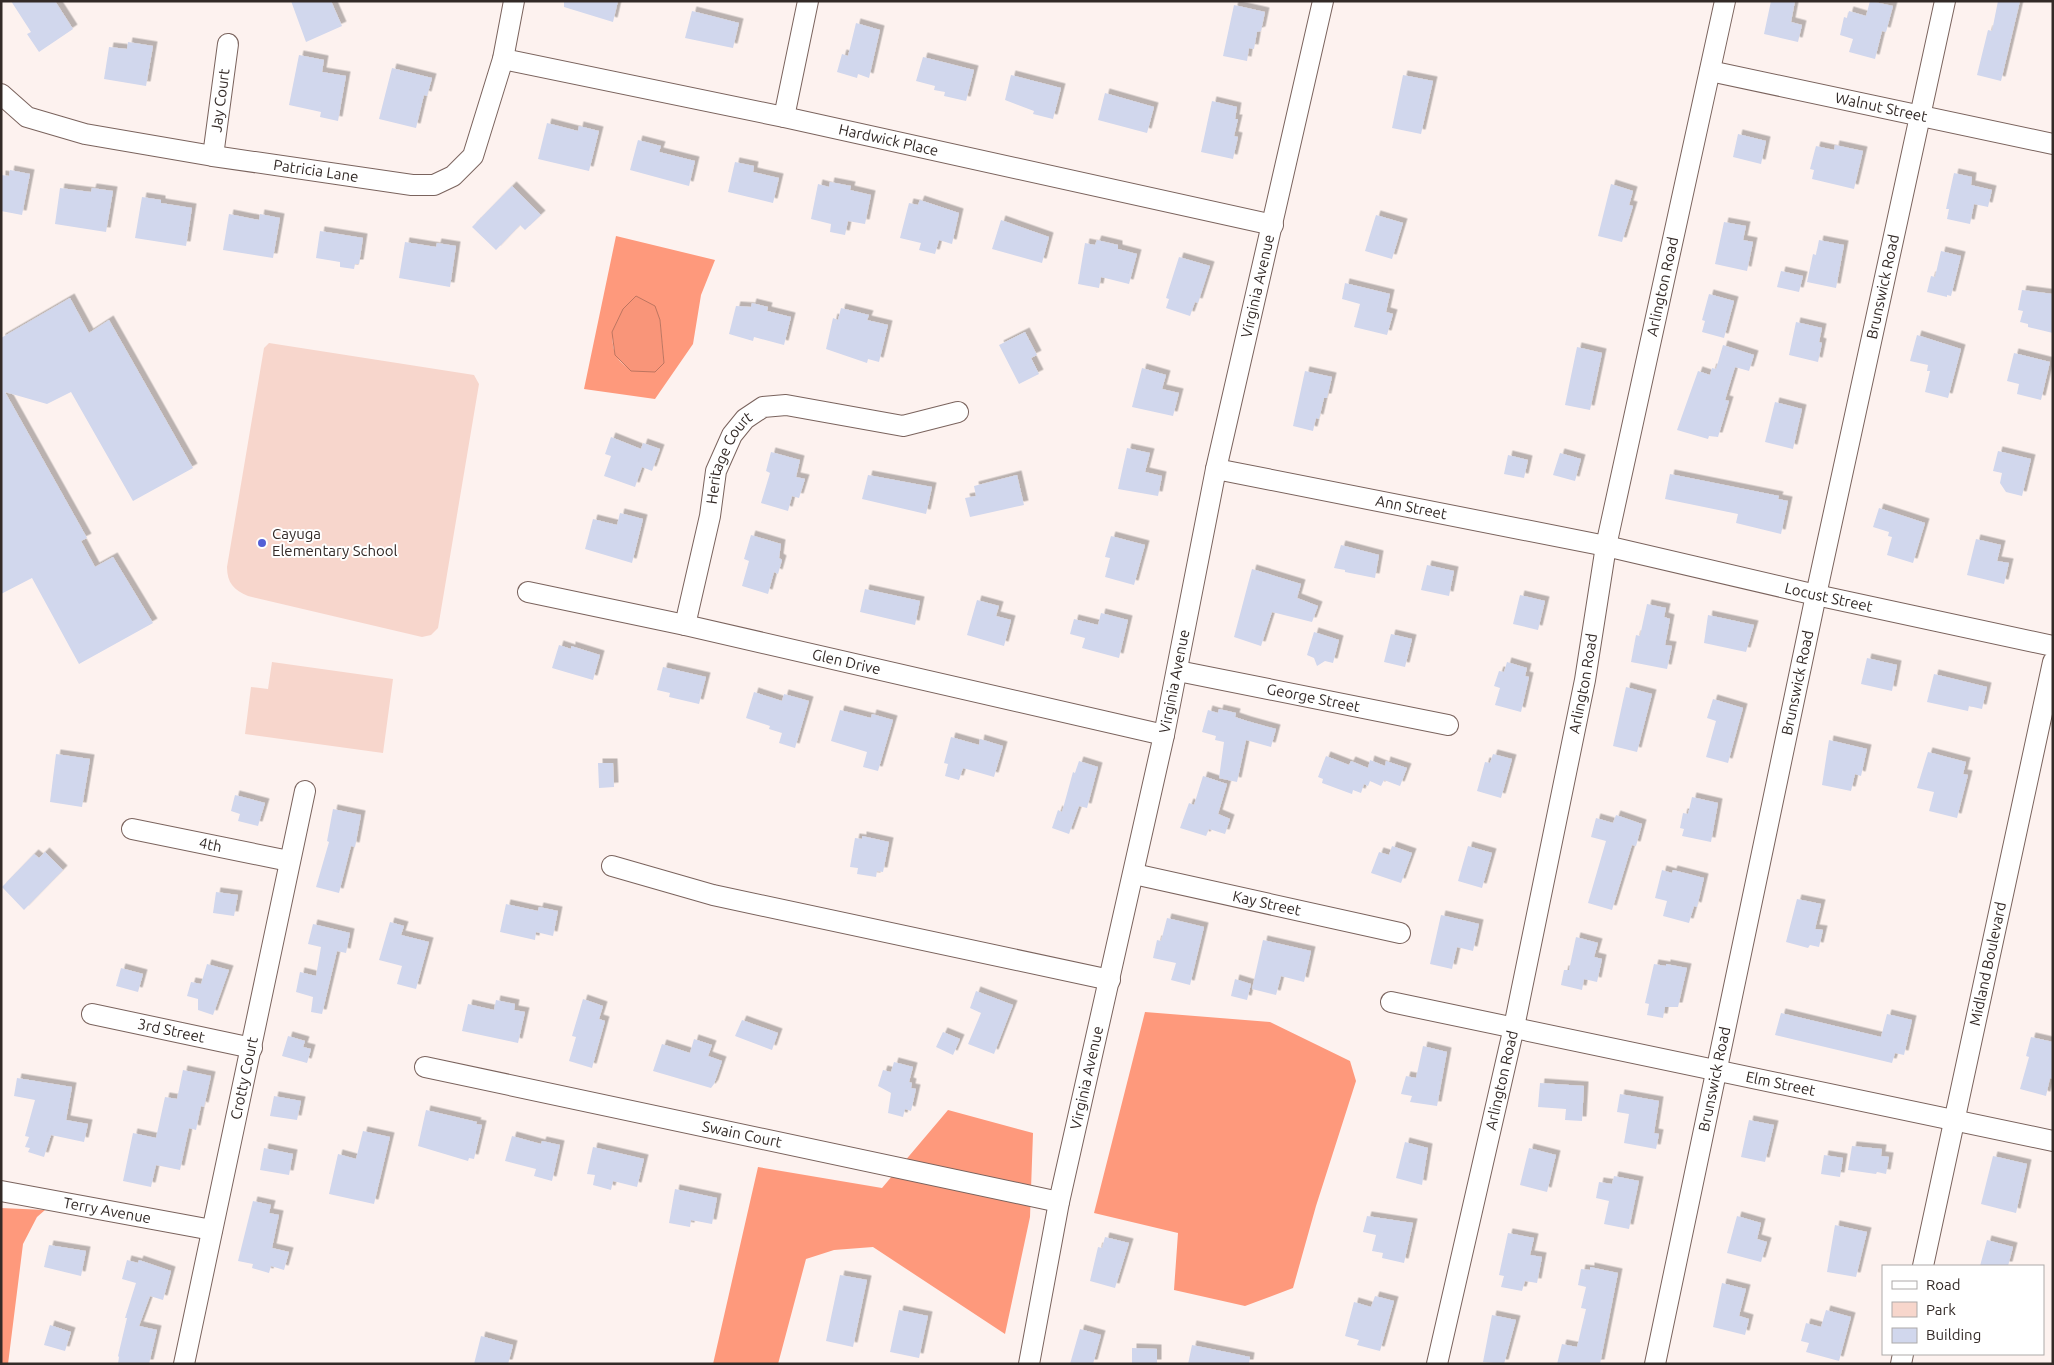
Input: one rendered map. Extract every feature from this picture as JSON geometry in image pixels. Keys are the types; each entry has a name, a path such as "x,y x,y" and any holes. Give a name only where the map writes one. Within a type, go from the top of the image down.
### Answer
{"street":[{"name":"Patricia Lane","path":"1,94 27,117 75,131 213,156 412,185 434,185 453,176 473,156 503,59 514,1"},
{"path":"784,117 808,1"},
{"name":"Virginia Avenue","path":"1029,1364 1059,1202 1178,671 1216,468 1324,1"},
{"name":"Arlington Road","path":"1437,1364 1514,1027 1585,680 1606,546 1726,1"},
{"name":"Brunswick Road","path":"1655,1364 1816,595 1945,1"},
{"name":"Jay Court","path":"213,156 228,44"},
{"name":"Hardwick Place","path":"503,59 784,117 1273,225"},
{"name":"Walnut Street","path":"1710,71 2053,144"},
{"name":"Heritage Court","path":"685,624 710,516 716,471 732,435 745,418 763,407 786,406 903,426 958,412"},
{"name":"Ann Street","path":"1216,468 1606,546"},
{"name":"Locust Street","path":"1606,546 1816,595 2053,646"},
{"name":"Glen Drive","path":"528,592 685,624 1164,735"},
{"name":"Midland Boulevard","path":"1922,1265 2053,662"},
{"name":"George Street","path":"1178,671 1448,724"},
{"name":"Crotty Court","path":"184,1364 305,791"},
{"name":"4th","path":"132,829 289,861"},
{"path":"612,866 713,896 1110,980"},
{"name":"Kay Street","path":"1134,874 1400,933"},
{"name":"Elm Street","path":"1391,1002 2053,1140"},
{"name":"3rd Street","path":"92,1014 252,1048"},
{"name":"Swain Court","path":"425,1067 1059,1202"},
{"name":"Terry Avenue","path":"1,1192 212,1230"}],"green space":[{"path":"269,343 474,375 479,384 438,628 431,635 422,637 248,596 235,588 230,582 227,567 264,348"},
{"path":"272,662 393,679 383,753 245,734 251,687 268,689"}],"shaded area":[{"path":"616,236 715,260 701,295 693,344 655,399 584,389","holes":["636,296 660,320 664,363 631,371 615,353 613,337 617,322 625,308"]},
{"path":"636,296 655,306 660,320 664,363 655,372 631,371 615,355 612,332 623,309"},
{"path":"1145,1012 1270,1022 1350,1061 1356,1081 1316,1206 1293,1288 1245,1306 1174,1290 1178,1233 1094,1213"},
{"path":"948,1110 1033,1133 1030,1217 1005,1334 873,1247 834,1250 806,1259 778,1364 713,1364 758,1167 882,1188"},
{"path":"1,1208 45,1210 37,1217 23,1244 8,1364 1,1364"}],"building":[{"path":"11,1 55,1 73,29 39,52 27,34 31,32"},
{"path":"291,1 331,1 342,26 306,42"},
{"path":"564,1 618,1 613,22 564,7"},
{"path":"1771,1 1795,1 1791,22 1802,25 1798,42 1764,34"},
{"path":"1870,1 1893,6 1886,32 1882,31 1875,59 1849,52 1853,39 1840,35 1844,17 1847,18 1849,11 1866,16"},
{"path":"1998,1 2020,1 2001,81 1977,75 1988,30 1992,31"},
{"path":"1234,5 1265,12 1261,31 1257,32 1254,49 1249,48 1247,61 1223,56"},
{"path":"692,11 739,23 733,48 685,38"},
{"path":"856,23 880,30 869,78 858,74 857,78 837,72 842,54 848,56"},
{"path":"128,42 153,46 146,86 104,79 109,47 127,49"},
{"path":"299,55 324,60 322,72 346,76 338,121 320,117 321,112 289,105"},
{"path":"923,57 974,70 966,101 944,96 945,92 934,90 935,86 916,81"},
{"path":"392,68 432,78 427,96 424,95 416,128 379,119"},
{"path":"1011,75 1061,88 1053,119 1033,114 1034,111 1005,100"},
{"path":"1403,75 1433,81 1421,134 1392,128"},
{"path":"1105,93 1154,107 1147,133 1098,120"},
{"path":"1212,101 1237,107 1235,119 1238,119 1234,136 1238,137 1233,159 1201,152"},
{"path":"547,123 578,131 579,126 599,131 589,171 538,159"},
{"path":"1738,134 1766,141 1761,164 1733,157"},
{"path":"638,140 661,146 659,152 695,161 689,186 630,170"},
{"path":"1835,145 1863,151 1854,189 1812,179 1814,170 1810,169 1816,146 1834,150"},
{"path":"735,162 754,166 753,172 779,178 773,203 728,192"},
{"path":"10,170 30,174 22,215 1,211 1,175 9,176"},
{"path":"1954,173 1972,177 1971,185 1992,190 1988,207 1974,204 1970,224 1947,219 1949,209 1946,209"},
{"path":"830,182 851,186 850,190 871,195 865,224 848,221 845,235 830,232 831,224 811,219 818,184 829,187"},
{"path":"1611,184 1633,191 1629,205 1633,206 1622,242 1598,236"},
{"path":"512,186 541,215 525,230 520,225 496,250 472,227"},
{"path":"60,188 91,192 92,188 113,191 106,232 55,224"},
{"path":"142,197 161,200 161,203 192,208 186,246 135,238"},
{"path":"920,200 959,213 952,244 939,240 935,254 919,250 921,243 900,238 909,203 918,205"},
{"path":"229,214 259,220 260,214 280,218 273,258 223,250"},
{"path":"1376,215 1403,223 1392,259 1365,251"},
{"path":"1001,220 1049,237 1042,263 992,249"},
{"path":"1724,222 1746,226 1743,240 1753,242 1747,271 1715,264"},
{"path":"320,231 363,238 359,264 355,264 354,269 340,267 340,262 316,258"},
{"path":"1097,240 1118,245 1118,249 1137,254 1129,284 1101,277 1099,288 1078,284 1085,243 1095,245"},
{"path":"1819,240 1844,245 1836,288 1807,282 1813,254 1816,255"},
{"path":"405,242 436,247 437,243 456,246 450,287 399,278"},
{"path":"1941,251 1961,256 1951,296 1947,295 1947,297 1927,292 1931,276 1935,277"},
{"path":"1179,257 1210,266 1198,303 1195,302 1190,316 1166,308 1169,299 1166,298"},
{"path":"1781,271 1803,276 1799,292 1777,287"},
{"path":"1345,283 1390,294 1386,312 1393,314 1387,335 1354,327 1360,304 1342,299"},
{"path":"2022,290 2053,294 2053,333 2028,327 2028,324 2020,322 2023,311 2018,310"},
{"path":"1709,294 1734,301 1724,338 1702,332 1705,321 1702,320"},
{"path":"70,298 89,333 109,320 193,468 133,501 71,392 47,404 5,392 87,538 81,541 95,567 113,557 153,623 79,664 32,578 1,594 1,338"},
{"path":"752,303 768,307 767,311 791,317 784,345 754,337 753,341 729,334 736,306 751,307"},
{"path":"841,308 869,315 867,320 888,325 879,362 868,359 867,363 826,349 833,318 838,320"},
{"path":"1796,322 1822,328 1819,342 1822,343 1818,362 1789,355"},
{"path":"1025,332 1037,355 1031,358 1039,374 1019,384 999,345"},
{"path":"1917,335 1961,349 1948,398 1925,392 1930,371 1927,371 1928,365 1910,361"},
{"path":"1723,345 1754,355 1749,371 1735,367 1725,400 1729,401 1718,437 1709,436 1708,439 1677,430 1698,371 1710,375 1712,368 1716,369"},
{"path":"1577,347 1602,353 1590,410 1565,405"},
{"path":"2014,353 2050,362 2041,400 2017,394 2019,384 2007,381"},
{"path":"1142,368 1166,375 1162,389 1179,393 1173,416 1132,407"},
{"path":"1305,371 1332,377 1327,398 1324,398 1319,419 1316,418 1313,431 1293,426"},
{"path":"1775,402 1802,409 1793,449 1765,442"},
{"path":"611,437 641,449 643,443 660,449 652,471 642,467 635,487 604,476 611,456 605,454"},
{"path":"1127,448 1150,453 1145,472 1162,476 1158,496 1118,489"},
{"path":"1998,451 2031,459 2022,496 2006,492 2000,483 2002,473 1993,471"},
{"path":"771,452 800,460 796,477 805,479 799,498 792,496 788,511 761,503 770,473 766,471"},
{"path":"1560,453 1581,459 1575,481 1553,475"},
{"path":"1508,455 1528,460 1524,478 1504,474"},
{"path":"1670,474 1779,496 1778,499 1788,501 1781,534 1736,523 1738,514 1665,499"},
{"path":"868,475 932,487 926,514 862,499"},
{"path":"1017,475 1024,505 970,517 965,498 976,496 974,486"},
{"path":"1879,508 1925,523 1913,563 1887,555 1892,537 1888,536 1889,532 1873,527"},
{"path":"620,513 643,519 632,563 585,549 593,519 617,525"},
{"path":"751,535 781,544 779,558 782,560 778,574 774,572 768,594 742,586 749,561 744,559"},
{"path":"1111,536 1145,545 1134,585 1105,577 1110,558 1105,557"},
{"path":"1976,539 2001,545 1997,561 2009,563 2004,584 1967,575"},
{"path":"1341,545 1379,555 1375,578 1334,568"},
{"path":"1427,565 1454,571 1449,596 1421,590"},
{"path":"1252,569 1301,584 1297,598 1318,606 1312,622 1272,612 1261,646 1234,637"},
{"path":"865,589 920,601 915,625 860,612"},
{"path":"1520,595 1545,601 1538,630 1513,624"},
{"path":"977,600 999,606 996,616 1011,620 1004,646 967,635"},
{"path":"1647,604 1666,608 1664,617 1670,619 1665,645 1672,646 1667,669 1631,662 1636,635 1640,636"},
{"path":"1101,613 1128,620 1119,658 1082,648 1085,638 1070,634 1074,619 1098,625"},
{"path":"1708,615 1754,625 1746,652 1704,643"},
{"path":"1314,632 1339,640 1333,663 1325,661 1317,666 1314,658 1307,655"},
{"path":"1391,634 1412,639 1405,667 1384,662"},
{"path":"559,645 571,649 571,646 600,655 593,680 552,668"},
{"path":"1867,658 1897,665 1892,691 1861,684"},
{"path":"1507,662 1527,668 1525,676 1529,677 1521,712 1495,705 1500,688 1494,686 1499,671 1504,672"},
{"path":"663,667 706,677 699,704 669,697 670,693 657,690"},
{"path":"1934,674 1987,687 1982,709 1969,706 1968,711 1927,702"},
{"path":"1626,687 1652,694 1637,752 1613,746"},
{"path":"754,692 782,701 784,694 809,701 795,748 779,743 782,733 769,729 770,726 746,718"},
{"path":"1713,699 1743,708 1728,763 1706,757 1716,721 1707,718"},
{"path":"1219,709 1236,713 1235,717 1276,729 1271,747 1246,740 1237,782 1219,778 1224,742 1215,740 1216,736 1202,732 1208,710 1218,713"},
{"path":"840,710 871,718 872,714 893,720 878,771 863,767 867,752 831,741"},
{"path":"951,737 979,745 980,739 1003,746 994,777 963,768 959,780 945,776 948,764 944,763"},
{"path":"1829,740 1867,749 1861,776 1855,774 1851,791 1822,785"},
{"path":"1928,752 1966,762 1963,774 1968,775 1957,818 1929,811 1934,792 1917,788"},
{"path":"56,754 90,759 82,807 50,802"},
{"path":"1493,754 1512,759 1501,798 1477,791 1485,762 1490,763"},
{"path":"1326,756 1349,765 1351,761 1368,768 1370,760 1385,766 1386,761 1407,768 1400,786 1384,780 1381,786 1370,781 1368,786 1364,784 1361,793 1353,790 1352,794 1322,783 1323,779 1318,777"},
{"path":"1079,761 1098,767 1087,808 1079,806 1069,834 1052,828 1058,810 1062,812 1073,772 1075,773"},
{"path":"598,763 613,763 614,787 599,788"},
{"path":"1203,776 1227,784 1218,814 1230,819 1225,834 1209,829 1206,836 1180,828 1189,803 1194,805"},
{"path":"235,795 265,803 258,826 238,821 240,814 231,811"},
{"path":"1692,797 1718,803 1711,842 1682,836 1684,829 1680,828 1683,813 1688,814"},
{"path":"333,809 361,815 355,847 351,846 339,893 316,887 329,842 327,841"},
{"path":"1616,815 1642,824 1636,846 1632,845 1612,910 1588,903 1606,841 1591,837 1596,818 1613,823"},
{"path":"862,836 889,842 883,872 877,871 876,877 857,874 858,868 850,867 855,838 862,839"},
{"path":"1392,846 1412,853 1401,883 1371,873 1379,852 1389,855"},
{"path":"1468,846 1492,853 1482,888 1458,881"},
{"path":"45,852 63,870 24,910 2,887 34,854 39,858"},
{"path":"1662,870 1672,873 1673,870 1704,878 1697,907 1694,906 1689,923 1663,916 1667,901 1655,898"},
{"path":"216,892 238,895 234,916 213,913"},
{"path":"1797,899 1821,904 1815,929 1823,930 1819,947 1810,945 1808,948 1786,942"},
{"path":"506,904 538,911 539,907 558,911 553,936 536,932 535,940 500,932"},
{"path":"1441,915 1479,924 1473,951 1457,947 1452,969 1430,964"},
{"path":"1167,918 1204,927 1190,985 1171,980 1176,963 1153,958 1157,940 1161,941"},
{"path":"390,922 404,926 401,935 429,942 416,989 397,984 402,966 379,960"},
{"path":"313,924 350,933 346,953 337,951 322,1014 311,1012 313,997 296,992 300,972 316,976 321,947 308,944"},
{"path":"1576,937 1598,943 1594,957 1602,959 1597,982 1584,979 1582,990 1561,985 1564,970 1569,970"},
{"path":"1263,940 1311,951 1304,982 1281,976 1276,995 1252,989"},
{"path":"207,964 229,970 213,1015 198,1010 198,999 187,996 191,982 201,984"},
{"path":"1654,964 1687,968 1678,1007 1665,1007 1663,1018 1647,1015 1649,1004 1645,1003"},
{"path":"121,968 143,974 138,992 116,986"},
{"path":"1235,979 1251,984 1247,1000 1231,996"},
{"path":"976,991 1013,1005 994,1054 968,1044 981,1013 970,1008"},
{"path":"583,999 603,1006 599,1019 605,1021 592,1068 569,1061 576,1037 572,1036"},
{"path":"496,1000 515,1004 514,1010 525,1012 518,1043 462,1031 468,1004 494,1010"},
{"path":"1781,1013 1881,1037 1887,1014 1912,1020 1904,1055 1895,1053 1892,1063 1775,1035"},
{"path":"742,1020 778,1033 772,1050 735,1036"},
{"path":"943,1032 960,1039 953,1055 936,1047"},
{"path":"288,1036 305,1041 303,1047 311,1049 307,1063 282,1056"},
{"path":"2031,1037 2053,1042 2053,1079 2050,1078 2046,1096 2020,1089 2029,1057 2026,1056"},
{"path":"694,1039 712,1045 708,1056 722,1061 711,1088 653,1071 662,1044 690,1053"},
{"path":"1423,1046 1447,1052 1437,1106 1410,1102 1412,1096 1401,1094 1406,1076 1416,1078"},
{"path":"894,1062 913,1067 909,1082 912,1083 911,1088 916,1089 911,1111 905,1109 903,1117 888,1113 891,1093 878,1086 883,1070 891,1072"},
{"path":"183,1070 211,1076 204,1107 201,1106 196,1130 189,1128 180,1170 156,1165 151,1187 123,1181 133,1133 156,1138 165,1097 177,1099"},
{"path":"17,1078 72,1087 66,1120 88,1124 84,1142 51,1135 44,1157 28,1152 30,1148 25,1147 29,1137 25,1136 35,1100 14,1096"},
{"path":"1540,1083 1584,1086 1582,1121 1565,1120 1566,1109 1538,1107"},
{"path":"1620,1094 1659,1101 1654,1133 1659,1134 1656,1149 1624,1143 1629,1114 1617,1112"},
{"path":"274,1096 301,1101 297,1120 270,1116"},
{"path":"426,1110 477,1122 476,1124 482,1125 474,1159 469,1158 468,1161 418,1146"},
{"path":"1749,1120 1774,1125 1765,1162 1741,1157"},
{"path":"363,1131 390,1137 374,1204 329,1194 338,1154 356,1159"},
{"path":"512,1136 541,1144 542,1141 560,1145 552,1181 534,1176 536,1169 505,1161"},
{"path":"1405,1142 1428,1148 1422,1185 1396,1178"},
{"path":"1852,1146 1882,1149 1881,1156 1889,1157 1886,1174 1848,1170"},
{"path":"593,1147 644,1159 637,1187 613,1181 611,1190 593,1185 595,1175 587,1174"},
{"path":"264,1148 293,1154 289,1175 260,1170"},
{"path":"1529,1148 1556,1155 1547,1192 1520,1185"},
{"path":"1824,1155 1843,1158 1840,1177 1821,1174"},
{"path":"1993,1156 2027,1164 2016,1213 1981,1204"},
{"path":"1614,1176 1639,1181 1629,1229 1604,1224 1609,1201 1596,1198 1599,1182 1612,1184"},
{"path":"675,1189 717,1198 712,1224 691,1220 690,1227 669,1223"},
{"path":"253,1201 271,1205 269,1213 279,1215 272,1248 289,1252 284,1270 271,1266 269,1273 252,1268 253,1264 238,1261"},
{"path":"1367,1216 1413,1223 1404,1263 1382,1258 1383,1253 1372,1251 1376,1235 1363,1232"},
{"path":"1737,1216 1761,1223 1757,1239 1767,1242 1761,1262 1727,1253"},
{"path":"1835,1225 1867,1232 1856,1277 1827,1272"},
{"path":"1508,1233 1534,1238 1530,1255 1542,1257 1537,1283 1525,1281 1522,1291 1501,1287 1504,1276 1499,1275"},
{"path":"1105,1237 1129,1243 1115,1288 1090,1281 1098,1247 1102,1248"},
{"path":"1987,1240 2013,1247 2008,1265 1980,1265"},
{"path":"49,1245 86,1251 81,1276 44,1267"},
{"path":"127,1260 138,1263 139,1260 171,1271 163,1300 150,1296 139,1326 157,1330 149,1364 118,1364 118,1356 127,1318 125,1318 136,1283 122,1279"},
{"path":"1590,1267 1618,1273 1600,1364 1557,1364 1562,1344 1577,1347 1586,1309 1581,1308 1586,1287 1578,1285 1581,1269 1590,1270"},
{"path":"840,1275 867,1280 853,1347 826,1341"},
{"path":"1722,1283 1746,1289 1739,1316 1749,1319 1745,1335 1713,1327"},
{"path":"1375,1296 1394,1301 1380,1351 1357,1345 1359,1340 1345,1336 1354,1302 1371,1307"},
{"path":"899,1310 928,1316 919,1358 890,1352"},
{"path":"1826,1310 1851,1317 1839,1361 1806,1352 1809,1343 1801,1341 1806,1323 1821,1327"},
{"path":"1492,1315 1516,1320 1504,1364 1483,1362"},
{"path":"50,1325 71,1332 65,1351 44,1345"},
{"path":"1080,1329 1101,1335 1093,1364 1070,1364"},
{"path":"481,1336 513,1345 508,1364 474,1364"},
{"path":"1192,1345 1250,1357 1249,1364 1188,1364"},
{"path":"1132,1348 1157,1349 1157,1364 1132,1364"}],"place":[{"name":"Cayuga Elementary School","path":"262,543"}]}
